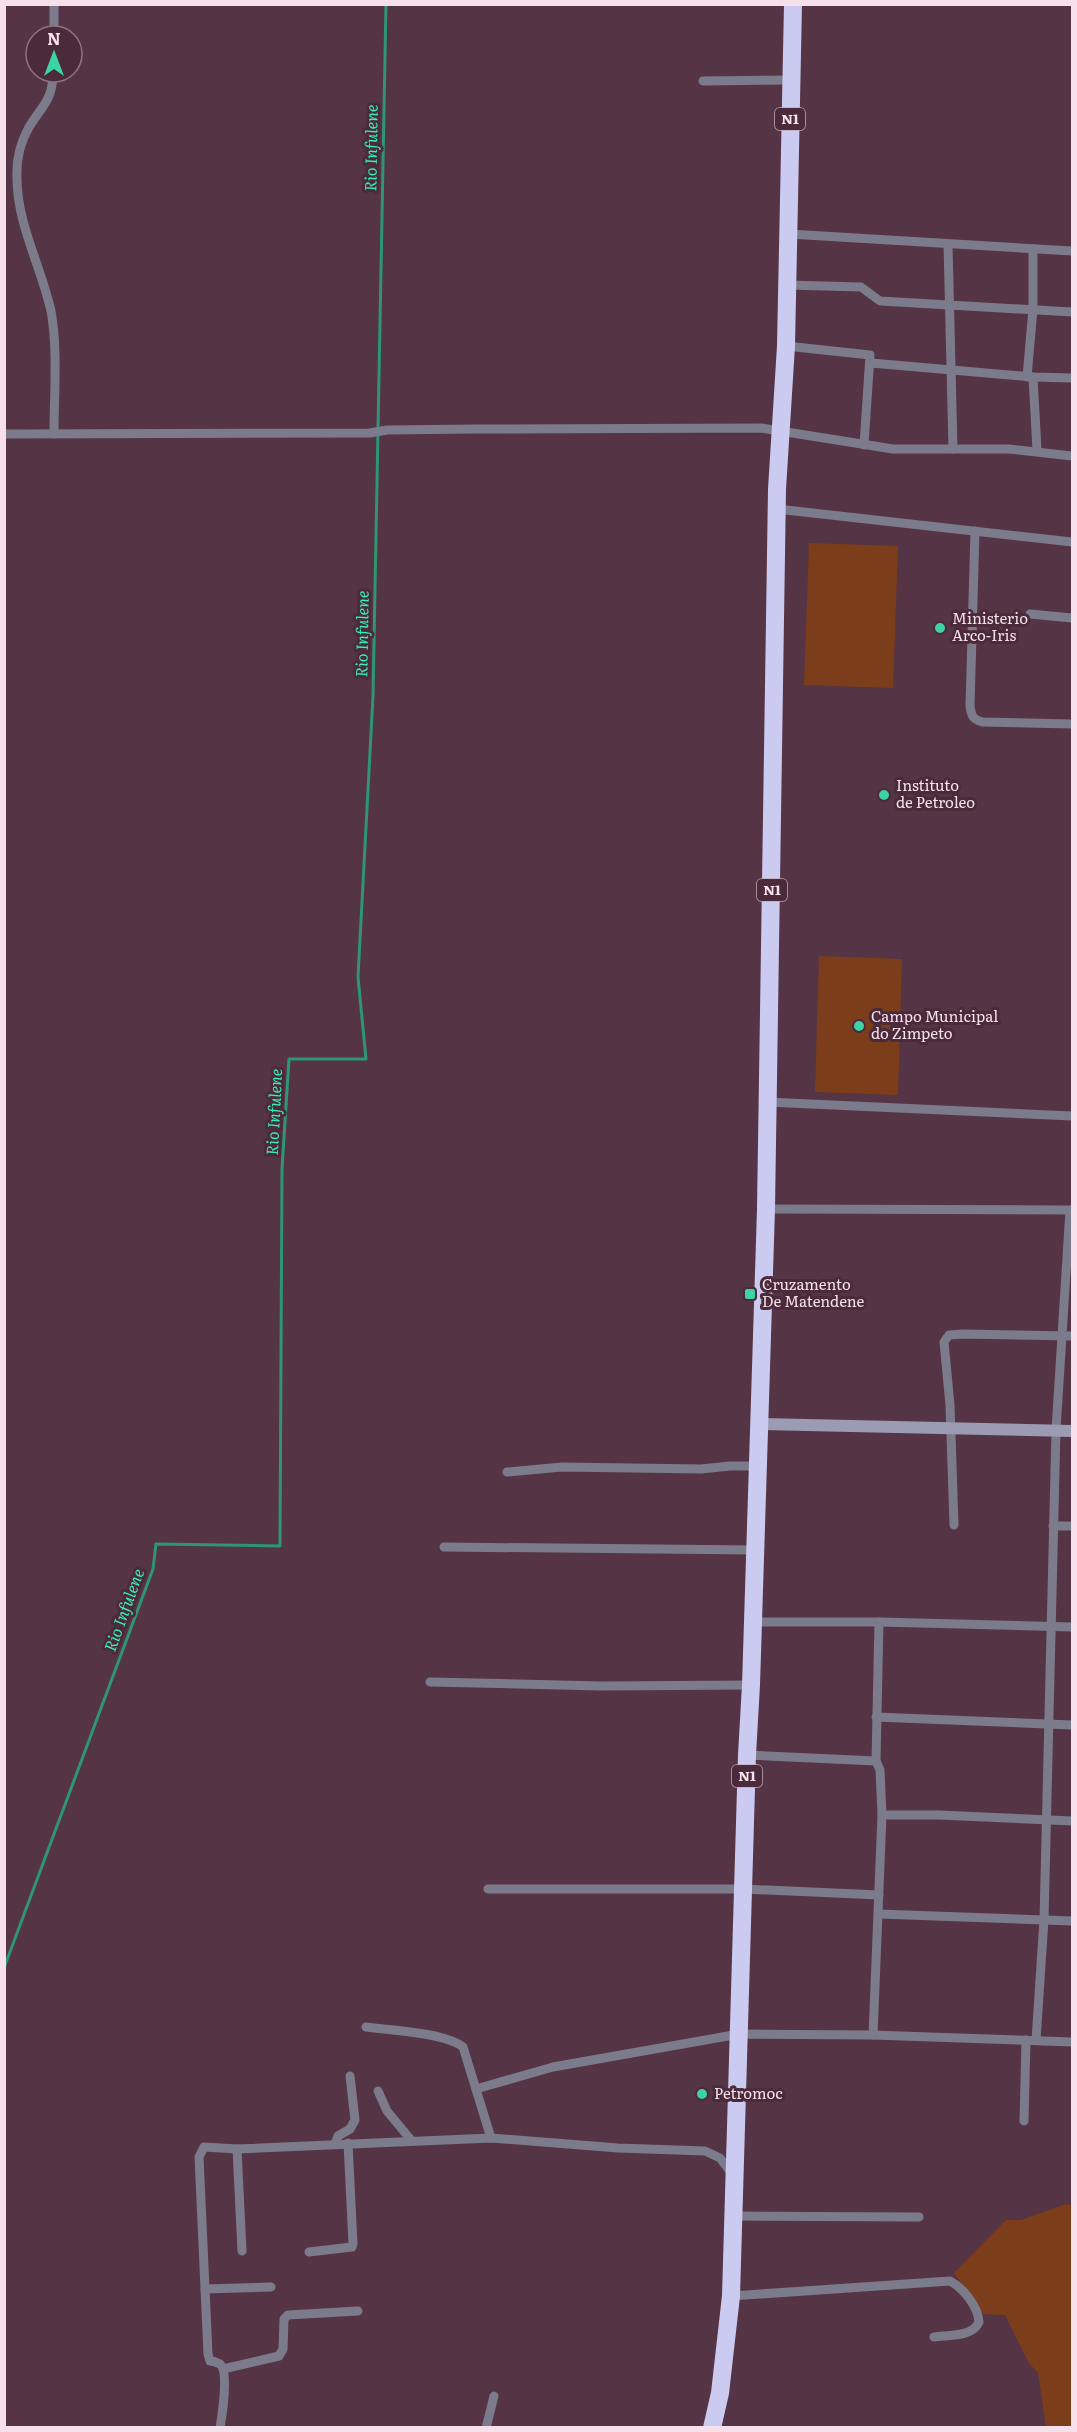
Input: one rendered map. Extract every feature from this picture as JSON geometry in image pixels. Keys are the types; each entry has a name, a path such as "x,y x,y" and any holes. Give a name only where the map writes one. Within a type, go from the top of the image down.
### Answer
{"highway":[{"name":"N1","path":"712,2427 720,2393 731,2296 736,2178 747,1755 766,1209 777,509 786,346 793,4"}],"street":[{"path":"54,4 54,24"},
{"path":"703,81 791,80"},
{"path":"51,84 49,101 23,140 18,157 16,178 24,223 51,314 54,434"},
{"path":"789,234 1072,251"},
{"path":"948,244 953,449"},
{"path":"1032,249 1034,309 1030,377 1037,450"},
{"path":"787,285 861,287 877,300 1072,312"},
{"path":"786,346 870,355 864,445"},
{"path":"871,363 1030,377 1072,378"},
{"path":"4,434 370,433 387,430 760,428 904,450 1037,450 1072,456"},
{"path":"777,509 1072,542"},
{"path":"975,531 971,715 982,722 1072,724"},
{"path":"1030,614 1072,618"},
{"path":"767,1102 1072,1116"},
{"path":"766,1209 1071,1210 1068,1336 1056,1430 1044,1920 1024,2121"},
{"path":"954,1525 944,1342 949,1335 1009,1333 1068,1336"},
{"path":"760,1424 1072,1431"},
{"path":"507,1472 562,1467 701,1469 757,1466"},
{"path":"1053,1526 1072,1527"},
{"path":"444,1547 755,1550"},
{"path":"753,1622 879,1622 1072,1627"},
{"path":"873,2035 882,1815 880,1770 876,1761 879,1622"},
{"path":"430,1682 601,1686 751,1684"},
{"path":"876,1717 1072,1725"},
{"path":"747,1755 876,1761"},
{"path":"882,1815 1072,1821"},
{"path":"488,1889 744,1888 879,1895"},
{"path":"879,1914 1072,1921"},
{"path":"366,2026 458,2042 463,2047 491,2138"},
{"path":"476,2089 553,2067 739,2034 873,2035 1072,2042"},
{"path":"335,2144 338,2136 350,2129 355,2120 350,2076"},
{"path":"378,2091 387,2111 411,2140"},
{"path":"220,2427 224,2400 223,2369 219,2363 210,2361 208,2354 199,2152 207,2146 237,2149 491,2138 618,2148 705,2151 720,2157 736,2178"},
{"path":"309,2252 352,2247 348,2143"},
{"path":"237,2149 242,2251"},
{"path":"734,2216 918,2217"},
{"path":"731,2296 950,2281 959,2285 969,2299 979,2322 975,2330 934,2337"},
{"path":"205,2289 271,2287"},
{"path":"223,2369 279,2356 283,2349 284,2319 288,2315 358,2311"},
{"path":"486,2427 494,2396"}],"shaded area":[{"path":"809,543 898,546 893,688 804,685"},
{"name":"Campo Municipal do Zimpeto","path":"819,956 902,959 898,1095 815,1092"},
{"path":"1066,2204 1072,2205 1072,2427 1046,2427 1038,2373 1029,2363 1005,2315 983,2314 954,2273 1006,2220 1021,2220"}],"waterway":[{"name":"Rio Infulene","path":"4,1968 153,1569 156,1544 280,1546 282,1169 289,1059 366,1059 358,977 373,696 386,4"}],"place":[{"name":"Ministerio Arco-Iris","path":"940,628"},
{"name":"Instituto de Petroleo","path":"884,795"},
{"name":"Campo Municipal do Zimpeto","path":"859,1026"},
{"name":"Cruzamento De Matendene","path":"750,1294"},
{"name":"Petromoc","path":"702,2094"}]}
